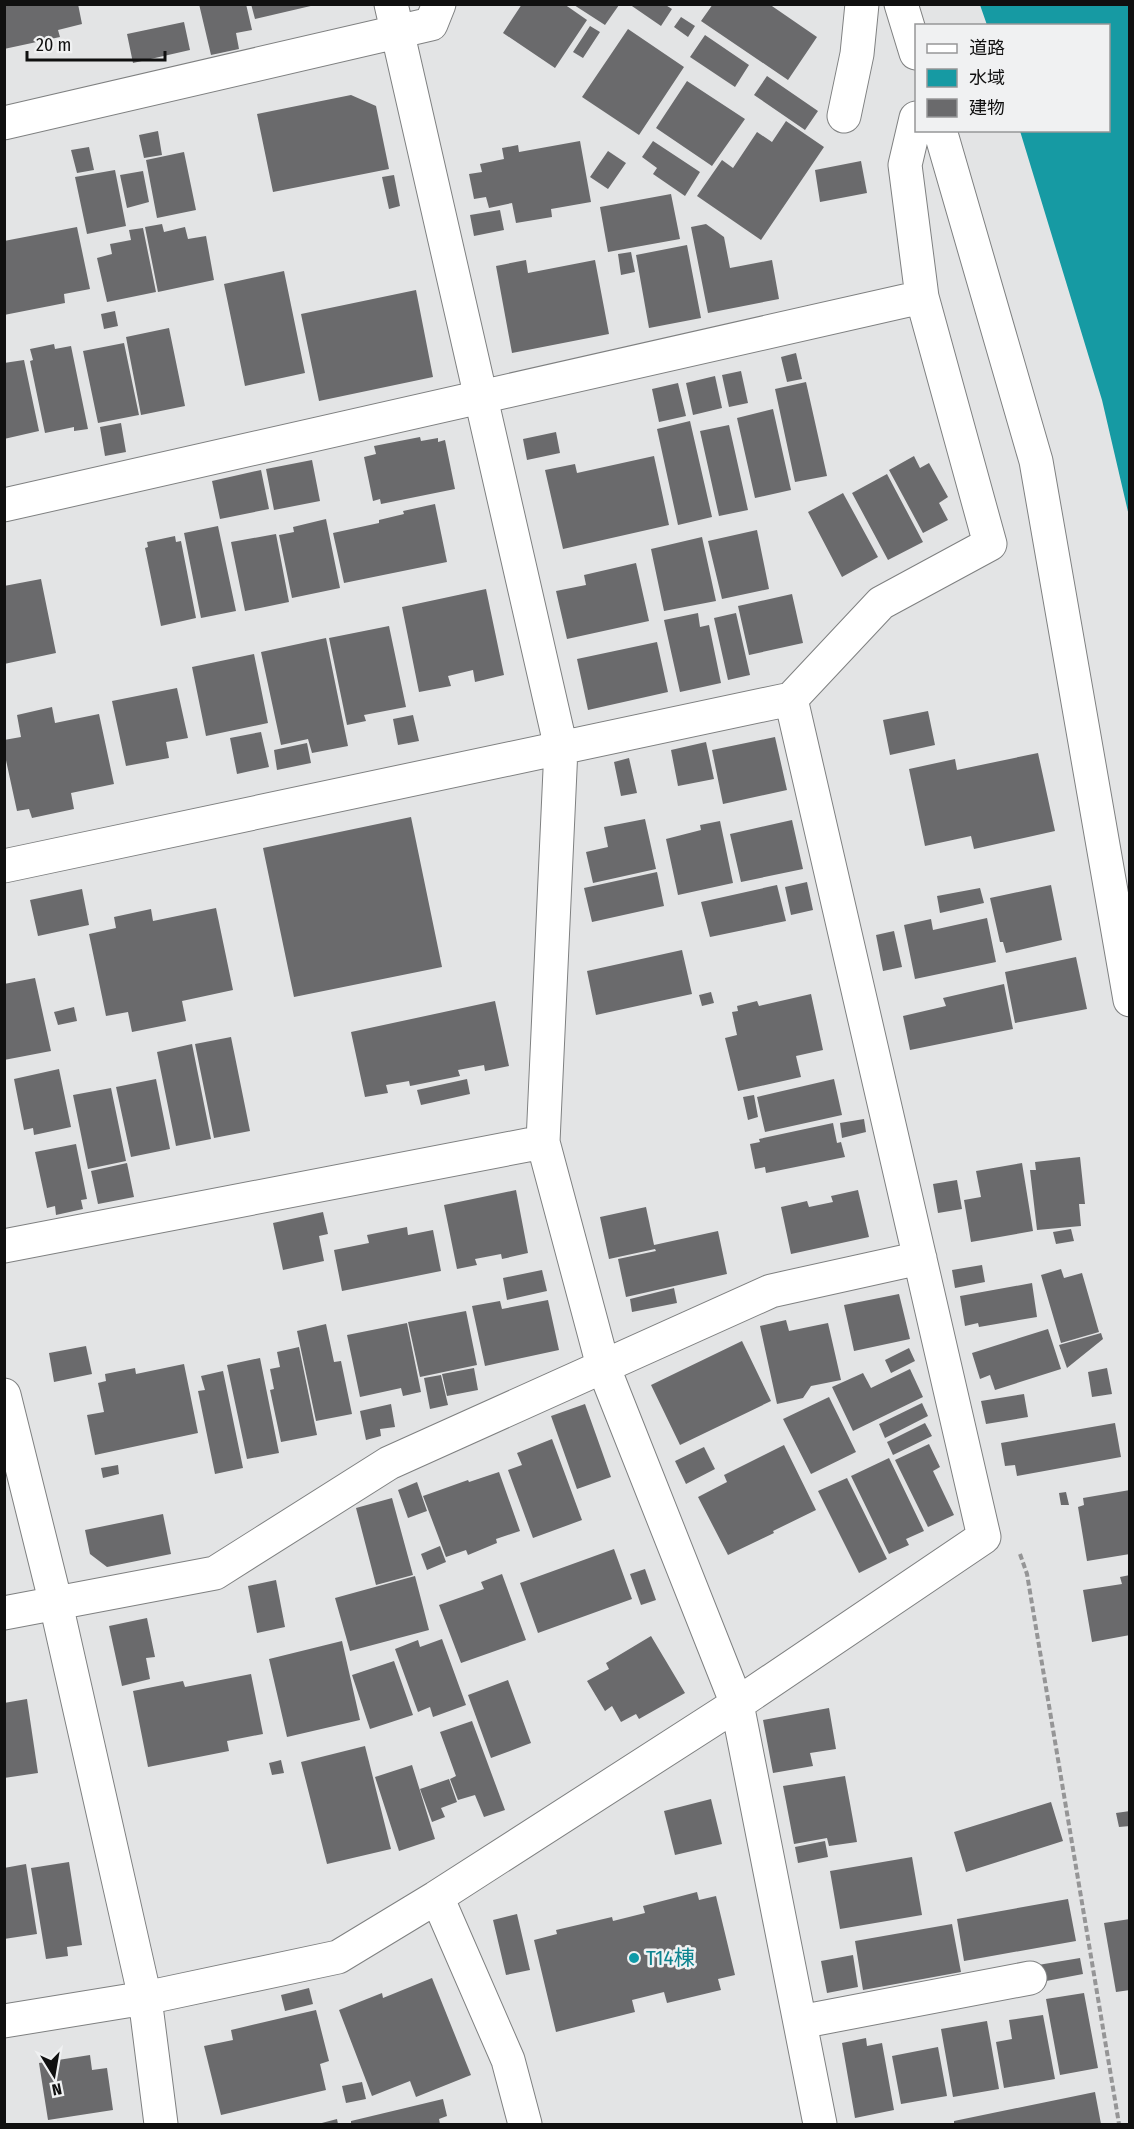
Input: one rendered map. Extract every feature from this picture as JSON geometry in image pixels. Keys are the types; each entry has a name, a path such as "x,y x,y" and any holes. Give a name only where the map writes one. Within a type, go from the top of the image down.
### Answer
{"street":[{"path":"4,123 394,18 431,24 439,4"},
{"path":"844,116 857,54 862,4"},
{"path":"901,4 915,50"},
{"path":"394,18 561,748 543,1142 603,1366 737,1704 820,2124"},
{"path":"4,866 791,699 881,603 990,544 922,297 905,165 915,122"},
{"path":"941,132 1036,461 1130,1000"},
{"path":"4,505 922,297"},
{"path":"4,2020 145,1998 338,1957 436,1897 737,1704 984,1537 791,699"},
{"path":"4,1246 543,1142"},
{"path":"4,1613 215,1573 389,1463 603,1366 771,1291 920,1258"},
{"path":"4,1395 56,1604 145,1998 161,2124"},
{"path":"436,1897 508,2060 525,2124"},
{"path":"800,2022 1030,1978"}],"path":[{"path":"984,1537 1015,1537 1027,1574 1119,2124"}],"water":[{"path":"980,5 1129,5 1129,516 1102,400 1020,132 1110,132 1110,24 987,24"}],"building":[{"path":"4,4 78,4 82,24 58,30 60,37 4,49"},
{"path":"199,4 246,4 252,30 236,33 239,49 211,55"},
{"path":"251,4 315,4 315,5 255,19"},
{"path":"522,4 564,4 587,20 555,68 503,33"},
{"path":"629,4 664,4 672,9 661,26"},
{"path":"713,4 769,4 817,37 788,80 701,21"},
{"path":"574,5 619,5 605,25"},
{"path":"681,17 695,26 688,37 674,27"},
{"path":"184,22 190,50 133,63 127,34"},
{"path":"590,26 600,32 583,58 573,52"},
{"path":"628,29 684,67 639,135 582,97"},
{"path":"705,35 749,65 735,87 690,57"},
{"path":"767,76 818,111 805,130 754,95"},
{"path":"687,81 745,119 712,166 656,128"},
{"path":"351,95 376,106 389,169 273,192 257,114"},
{"path":"786,121 824,147 761,240 697,196 722,160 733,168 757,132 772,142"},
{"path":"158,131 162,155 144,158 139,135"},
{"path":"580,141 591,202 551,209 552,217 516,223 512,203 489,208 486,197 474,199 469,174 482,172 480,164 504,159 502,148 518,145 519,152"},
{"path":"653,141 700,172 685,196 653,174 657,168 642,157"},
{"path":"89,147 94,170 77,173 71,150"},
{"path":"608,151 626,163 608,189 590,177"},
{"path":"184,152 196,210 157,218 146,160"},
{"path":"861,161 867,193 820,202 815,170"},
{"path":"115,170 126,226 87,234 75,177"},
{"path":"143,171 149,202 127,208 120,175"},
{"path":"394,175 400,206 389,209 382,177"},
{"path":"671,194 680,239 608,252 600,207"},
{"path":"500,210 504,230 474,236 470,215"},
{"path":"162,224 164,232 185,227 188,239 206,236 214,280 158,292 145,227"},
{"path":"706,224 724,237 730,268 772,260 779,299 708,313 691,227"},
{"path":"77,227 90,289 64,294 65,303 4,315 4,241"},
{"path":"143,228 156,292 107,302 97,258 112,254 110,244 131,240 129,230"},
{"path":"687,245 701,318 649,328 636,255"},
{"path":"631,252 635,272 621,275 618,254"},
{"path":"526,260 528,273 595,260 609,334 512,353 496,266"},
{"path":"284,271 305,373 245,386 224,284"},
{"path":"416,290 433,377 319,401 301,314"},
{"path":"115,311 118,326 104,329 101,314"},
{"path":"169,328 185,406 141,415 126,337"},
{"path":"124,343 139,415 98,423 83,351"},
{"path":"54,344 55,349 71,346 88,429 74,431 74,427 45,433 30,361 33,360 30,349"},
{"path":"796,353 802,379 787,382 781,357"},
{"path":"24,360 39,431 4,439 4,363"},
{"path":"741,371 748,403 729,407 722,375"},
{"path":"715,376 722,408 693,415 686,383"},
{"path":"806,382 827,476 795,482 775,389"},
{"path":"678,383 686,416 659,422 652,389"},
{"path":"773,409 791,490 755,498 737,418"},
{"path":"690,421 712,517 678,525 657,429"},
{"path":"121,423 126,452 105,456 100,427"},
{"path":"729,425 748,510 719,516 700,431"},
{"path":"556,432 560,453 527,460 523,439"},
{"path":"420,437 421,441 438,438 438,442 445,440 455,489 381,504 380,499 373,501 364,457 376,454 374,446"},
{"path":"654,456 669,525 563,549 545,470 575,464 577,473"},
{"path":"914,456 920,468 929,463 948,497 939,503 948,520 923,533 889,470"},
{"path":"312,460 320,501 274,510 266,469"},
{"path":"261,470 269,509 220,519 212,481"},
{"path":"887,474 923,542 888,560 852,493"},
{"path":"843,493 878,557 842,577 808,512"},
{"path":"435,504 447,562 344,583 333,533 379,523 379,520 404,514 403,511"},
{"path":"326,519 340,588 292,598 279,535 294,532 293,527"},
{"path":"218,526 236,611 201,618 184,533"},
{"path":"757,530 769,589 722,599 708,541"},
{"path":"276,534 289,602 245,611 231,542"},
{"path":"175,536 176,542 181,541 196,618 161,626 145,548 148,547 147,542"},
{"path":"702,537 716,601 664,611 651,549"},
{"path":"636,563 649,621 567,639 556,591 586,585 584,575"},
{"path":"41,579 56,653 4,664 4,586"},
{"path":"486,589 504,675 475,682 473,670 448,676 451,686 419,692 402,607"},
{"path":"792,594 803,643 749,655 738,606"},
{"path":"698,613 700,627 709,625 721,683 680,692 664,620"},
{"path":"736,613 750,675 728,680 714,618"},
{"path":"389,626 406,707 364,715 366,721 347,725 329,638"},
{"path":"326,638 348,746 312,753 308,739 281,745 261,652"},
{"path":"657,642 668,692 588,710 577,659"},
{"path":"254,654 268,723 206,736 192,667"},
{"path":"177,688 188,738 166,742 169,758 126,766 112,701"},
{"path":"52,707 55,723 99,714 114,784 71,793 74,809 32,818 29,809 17,811 4,751 4,740 21,737 17,715"},
{"path":"928,711 935,745 890,755 883,720"},
{"path":"413,715 419,741 398,745 393,719"},
{"path":"261,732 269,767 237,774 230,738"},
{"path":"775,737 787,790 723,804 712,750"},
{"path":"706,742 714,779 678,786 671,750"},
{"path":"307,743 311,763 277,770 274,750"},
{"path":"1038,753 1055,831 974,849 971,836 925,846 909,769 955,759 957,770"},
{"path":"629,758 637,793 621,796 614,762"},
{"path":"411,817 442,967 294,997 263,848"},
{"path":"645,819 656,869 593,883 586,852 608,847 604,827"},
{"path":"792,820 803,869 741,882 730,834"},
{"path":"720,821 733,883 678,895 666,839 701,830 700,825"},
{"path":"657,872 664,906 592,922 584,888"},
{"path":"807,882 813,910 791,915 785,887"},
{"path":"777,885 786,921 710,937 701,902"},
{"path":"1051,885 1062,940 1006,953 1003,942 1000,942 990,898"},
{"path":"980,888 984,903 940,913 937,896"},
{"path":"82,889 89,925 38,936 30,900"},
{"path":"216,908 233,990 182,1001 186,1021 132,1032 128,1012 106,1016 89,934 116,928 114,917 151,909 153,921"},
{"path":"987,918 996,962 915,979 904,925 931,919 933,930"},
{"path":"894,931 902,967 883,971 876,935"},
{"path":"682,950 692,994 596,1015 587,971"},
{"path":"1076,957 1087,1009 1015,1023 1005,972"},
{"path":"35,978 51,1051 4,1060 4,984"},
{"path":"1004,984 1013,1029 910,1050 903,1016 946,1006 943,998"},
{"path":"711,992 714,1003 702,1006 699,995"},
{"path":"811,994 823,1050 796,1056 801,1077 738,1091 725,1038 737,1035 732,1012 738,1011 737,1006 757,1001 759,1006"},
{"path":"495,1001 509,1066 485,1071 484,1065 458,1070 460,1076 410,1086 409,1081 386,1085 388,1093 365,1097 351,1032"},
{"path":"74,1007 77,1021 58,1025 54,1012"},
{"path":"231,1037 250,1131 214,1138 195,1044"},
{"path":"192,1044 211,1139 176,1146 157,1052"},
{"path":"59,1069 71,1127 34,1135 33,1128 24,1130 14,1079"},
{"path":"156,1079 170,1149 131,1157 116,1087"},
{"path":"467,1079 470,1094 421,1105 417,1090"},
{"path":"834,1079 842,1115 765,1132 757,1097"},
{"path":"111,1088 126,1161 88,1169 73,1095"},
{"path":"754,1095 758,1117 748,1120 743,1097"},
{"path":"864,1119 866,1132 842,1138 840,1123"},
{"path":"833,1123 837,1143 841,1142 845,1157 766,1173 765,1167 755,1169 750,1144 760,1142 759,1139"},
{"path":"76,1144 87,1199 81,1200 83,1209 56,1215 55,1206 47,1208 35,1152"},
{"path":"1080,1157 1085,1204 1079,1204 1081,1226 1037,1230 1030,1170 1036,1170 1035,1162"},
{"path":"127,1163 134,1197 98,1204 91,1171"},
{"path":"1022,1163 1033,1231 971,1242 964,1200 981,1197 976,1171"},
{"path":"957,1180 962,1209 938,1213 933,1184"},
{"path":"516,1190 528,1253 502,1259 501,1254 475,1259 477,1265 457,1269 444,1205"},
{"path":"858,1190 869,1237 791,1254 781,1207 807,1201 809,1207 833,1202 831,1196"},
{"path":"646,1207 654,1245 718,1231 727,1274 626,1297 618,1259 656,1251 655,1249 609,1259 600,1217"},
{"path":"323,1212 328,1234 319,1236 324,1261 283,1270 273,1223"},
{"path":"407,1227 408,1235 433,1230 441,1271 342,1291 334,1250 369,1243 367,1235"},
{"path":"1071,1229 1074,1241 1056,1244 1053,1232"},
{"path":"982,1265 985,1282 955,1288 952,1270"},
{"path":"1061,1269 1064,1278 1082,1273 1099,1332 1061,1343 1041,1275"},
{"path":"542,1270 547,1291 507,1300 503,1278"},
{"path":"1032,1283 1037,1317 979,1327 978,1323 965,1326 960,1296"},
{"path":"674,1288 677,1303 632,1312 630,1299"},
{"path":"899,1294 910,1339 854,1351 844,1305"},
{"path":"548,1300 559,1350 485,1366 472,1306 500,1301 502,1309"},
{"path":"466,1311 477,1365 420,1377 408,1322"},
{"path":"786,1320 789,1331 828,1323 841,1380 811,1386 803,1398 777,1404 760,1326"},
{"path":"407,1323 421,1392 403,1396 401,1388 360,1397 347,1335"},
{"path":"326,1324 334,1362 341,1361 352,1414 316,1421 297,1331"},
{"path":"1048,1329 1061,1369 995,1390 990,1375 980,1379 972,1353"},
{"path":"1101,1333 1103,1339 1067,1368 1059,1345"},
{"path":"742,1341 771,1401 680,1445 651,1385"},
{"path":"86,1346 92,1374 54,1382 49,1353"},
{"path":"299,1347 317,1435 281,1442 270,1390 274,1389 270,1369 280,1367 277,1352"},
{"path":"909,1348 915,1361 891,1373 885,1360"},
{"path":"260,1358 279,1453 247,1459 227,1365"},
{"path":"184,1364 198,1433 95,1455 87,1415 104,1412 98,1383 106,1381 105,1374 135,1368 136,1374"},
{"path":"474,1368 478,1390 447,1396 442,1374"},
{"path":"1107,1368 1112,1394 1092,1397 1088,1372"},
{"path":"910,1369 923,1397 853,1431 832,1387 863,1373 871,1388"},
{"path":"223,1371 243,1468 215,1474 198,1391 205,1390 201,1376"},
{"path":"441,1375 448,1405 430,1409 424,1378"},
{"path":"1024,1394 1028,1417 986,1424 981,1401"},
{"path":"829,1397 856,1452 811,1474 783,1419"},
{"path":"922,1403 928,1416 885,1438 879,1424"},
{"path":"391,1404 395,1427 380,1429 381,1436 366,1440 360,1411"},
{"path":"585,1404 611,1477 577,1489 551,1416"},
{"path":"925,1423 932,1436 893,1455 887,1442"},
{"path":"1115,1423 1121,1457 1017,1476 1015,1465 1005,1466 1001,1443"},
{"path":"552,1439 582,1520 533,1538 508,1470 522,1465 517,1453"},
{"path":"929,1444 940,1467 933,1471 954,1515 928,1527 895,1460"},
{"path":"784,1445 816,1510 728,1555 698,1497 727,1482 724,1475"},
{"path":"704,1447 715,1469 686,1484 675,1461"},
{"path":"889,1458 924,1531 906,1539 909,1545 889,1554 851,1476"},
{"path":"118,1465 119,1474 103,1478 101,1468"},
{"path":"499,1472 520,1531 496,1539 497,1543 468,1555 466,1550 446,1557 423,1496"},
{"path":"847,1478 887,1559 859,1573 818,1491"},
{"path":"417,1482 427,1511 408,1518 398,1490"},
{"path":"1130,1490 1130,1554 1087,1561 1078,1507 1084,1505 1083,1498"},
{"path":"1066,1492 1069,1505 1061,1505 1059,1493"},
{"path":"392,1498 413,1575 376,1585 356,1508"},
{"path":"163,1514 171,1554 107,1567 90,1554 85,1530"},
{"path":"440,1546 446,1562 427,1570 421,1554"},
{"path":"614,1549 632,1599 538,1633 520,1583"},
{"path":"645,1569 656,1600 641,1605 630,1574"},
{"path":"502,1574 526,1640 461,1663 439,1605 484,1589 481,1582"},
{"path":"1130,1575 1130,1635 1092,1642 1083,1590 1122,1584 1120,1577"},
{"path":"415,1576 429,1630 350,1651 335,1598"},
{"path":"276,1580 285,1627 257,1633 248,1586"},
{"path":"147,1618 155,1657 146,1658 150,1679 122,1686 109,1626"},
{"path":"651,1636 685,1693 639,1719 636,1714 621,1722 612,1706 605,1711 587,1681 609,1669 606,1663"},
{"path":"442,1639 466,1705 433,1717 430,1707 418,1712 395,1649 418,1640 420,1647"},
{"path":"342,1641 360,1720 287,1737 269,1659"},
{"path":"394,1661 413,1715 370,1729 352,1675"},
{"path":"251,1674 263,1734 227,1741 229,1751 148,1767 133,1691 183,1681 185,1687"},
{"path":"508,1680 531,1743 491,1758 468,1695"},
{"path":"27,1699 38,1773 4,1778 4,1703"},
{"path":"829,1708 836,1749 810,1753 813,1766 773,1773 763,1720"},
{"path":"472,1721 505,1810 484,1817 475,1795 458,1800 450,1779 456,1776 440,1732"},
{"path":"365,1746 391,1849 327,1864 301,1762"},
{"path":"281,1760 284,1773 272,1775 269,1763"},
{"path":"412,1765 435,1839 399,1851 375,1777"},
{"path":"845,1776 857,1842 829,1846 827,1838 794,1844 783,1786"},
{"path":"449,1779 457,1802 441,1808 445,1817 432,1822 420,1789"},
{"path":"711,1799 722,1844 675,1855 664,1811"},
{"path":"1051,1802 1063,1841 966,1872 954,1832"},
{"path":"1130,1811 1130,1826 1119,1827 1116,1813"},
{"path":"825,1841 828,1857 798,1863 795,1847"},
{"path":"912,1857 922,1915 840,1929 830,1871"},
{"path":"69,1862 82,1945 67,1947 68,1956 46,1959 31,1868"},
{"path":"26,1864 37,1934 4,1939 4,1868"},
{"name":"T14棟","path":"697,1892 699,1900 716,1896 735,1975 718,1979 721,1990 667,2003 664,1992 632,2000 635,2012 556,2032 534,1940 557,1934 556,1930 612,1917 613,1921 645,1913 643,1906"},
{"path":"1068,1899 1076,1941 964,1961 957,1919"},
{"path":"517,1914 530,1970 506,1975 493,1920"},
{"path":"1130,1919 1130,1990 1116,1992 1104,1923"},
{"path":"952,1924 961,1972 863,1990 855,1941"},
{"path":"853,1955 858,1987 827,1993 821,1961"},
{"path":"1080,1958 1083,1974 1041,1982 1038,1965"},
{"path":"432,1978 471,2075 416,2097 410,2081 372,2096 339,2010 382,1993 383,1998"},
{"path":"309,1988 313,2004 285,2011 281,1995"},
{"path":"1084,1993 1098,2068 1060,2075 1046,1999"},
{"path":"316,2010 329,2061 320,2064 326,2090 221,2115 204,2046 233,2040 231,2030"},
{"path":"1043,2015 1055,2079 1004,2088 996,2042 1012,2039 1009,2020"},
{"path":"987,2021 999,2089 953,2097 941,2029"},
{"path":"866,2038 867,2046 882,2043 894,2110 855,2118 842,2043"},
{"path":"938,2047 947,2096 901,2104 892,2056"},
{"path":"90,2055 92,2070 107,2068 113,2110 48,2120 39,2063"},
{"path":"362,2082 366,2099 346,2103 342,2086"},
{"path":"1095,2092 1101,2124 954,2124 954,2121"},
{"path":"443,2099 447,2116 439,2119 440,2124 351,2124 351,2121"},
{"path":"337,2119 338,2124 318,2124"}],"place":[{"name":"T14棟","path":"634,1958"}]}
